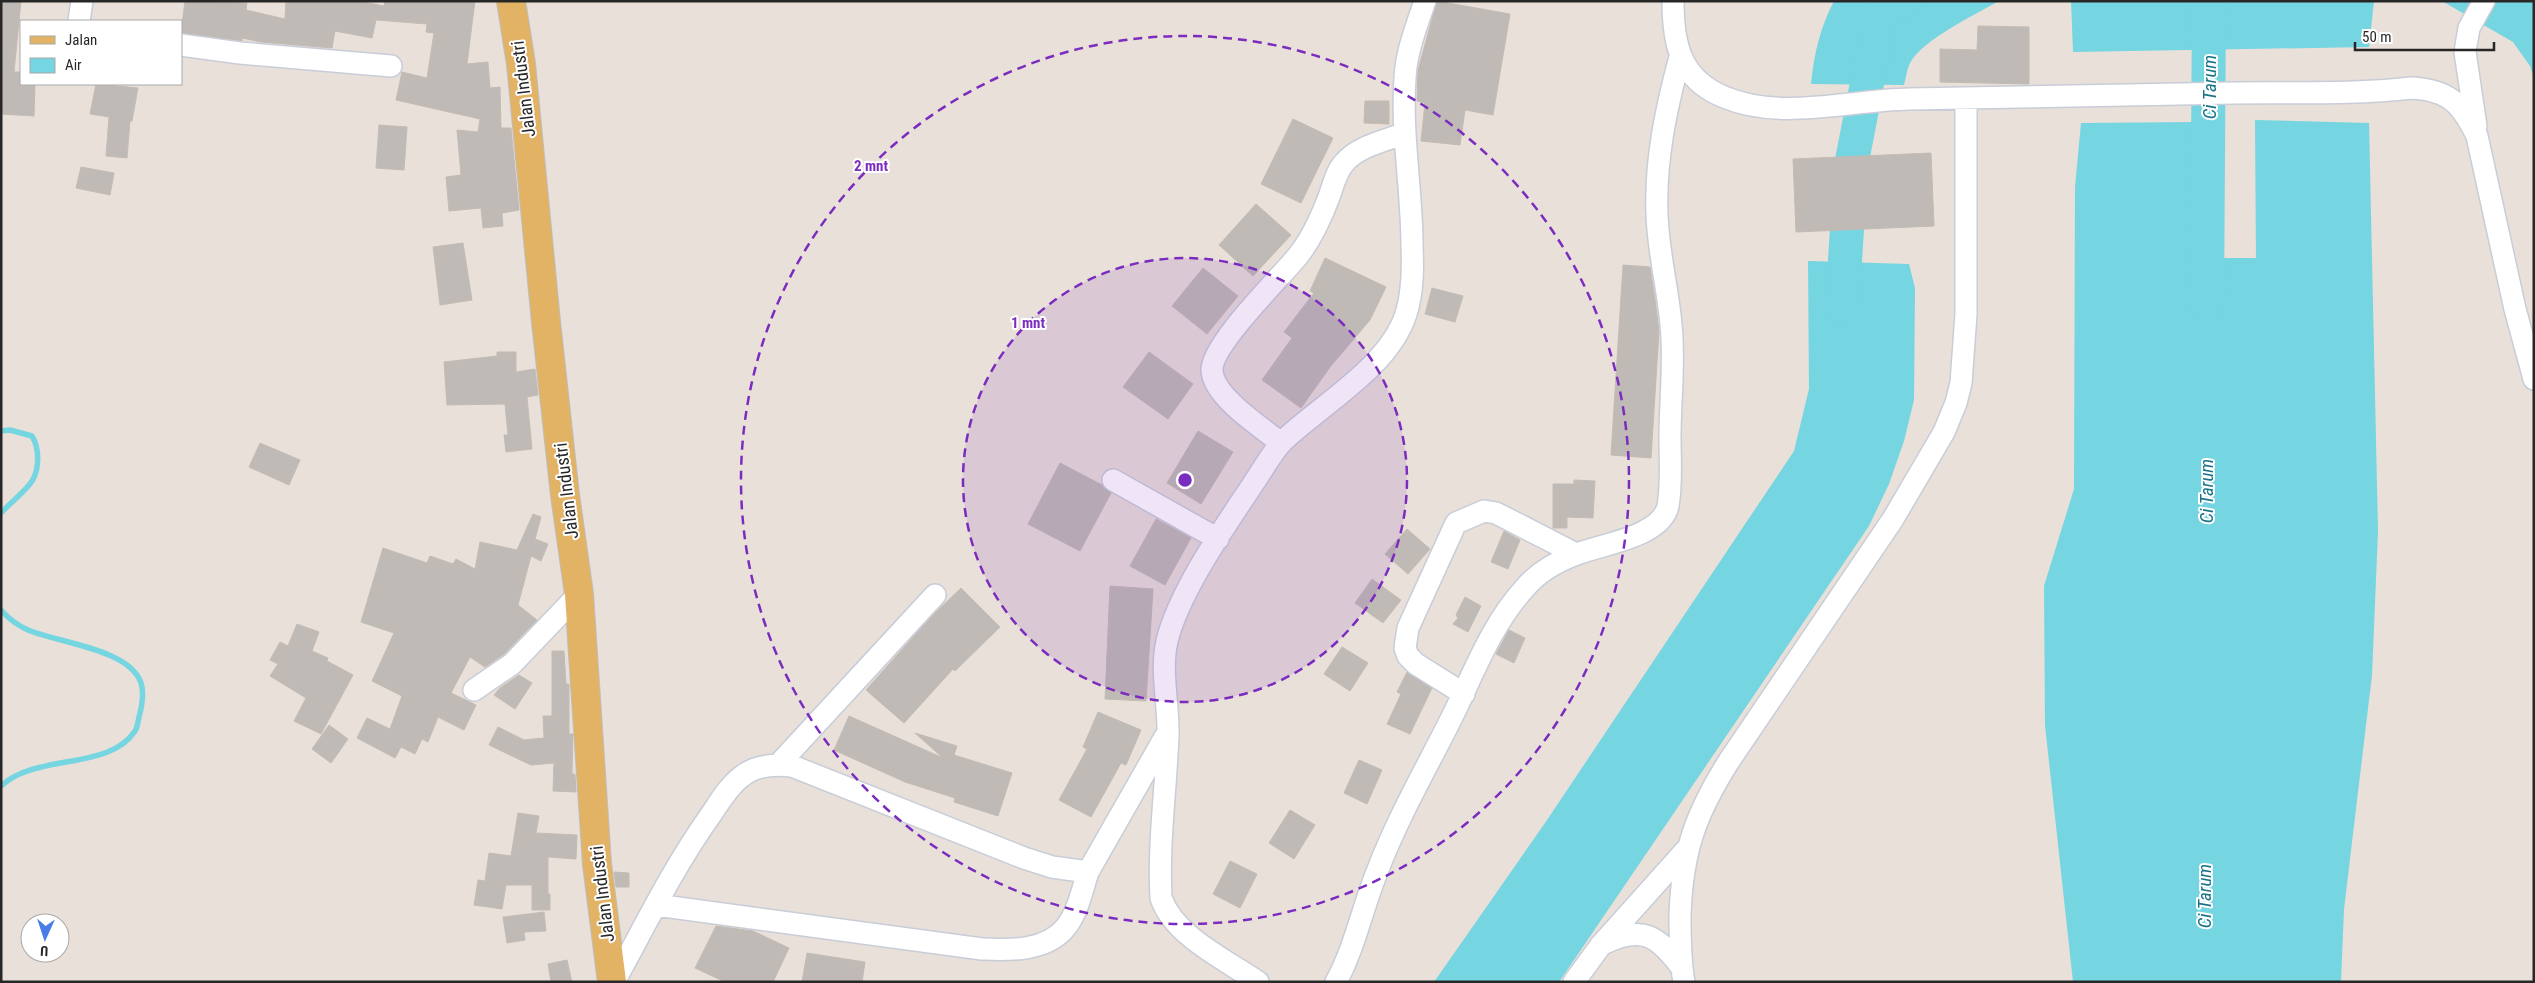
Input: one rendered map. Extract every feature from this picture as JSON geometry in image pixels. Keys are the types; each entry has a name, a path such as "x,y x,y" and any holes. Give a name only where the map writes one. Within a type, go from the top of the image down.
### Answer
{"main road":[{"name":"Jalan Industri","path":"511,1 521,64 546,322 565,495 579,594 597,864 613,982"}],"street":[{"path":"79,20 82,1"},
{"path":"1258,982 1189,936 1178,926 1164,907 1160,886 1168,732 1164,666 1166,644 1179,607 1218,539 1281,443 1359,377 1392,342 1406,315 1412,284 1413,265 1412,223 1405,133 1405,76 1410,51 1425,1"},
{"path":"1673,1 1675,38 1680,57 1691,74 1705,87 1721,96 1750,105 1788,108 1905,99 2358,91 2411,88 2442,92 2467,115 2477,136"},
{"path":"2484,1 2469,28 2465,52 2477,136 2515,309 2534,379"},
{"path":"182,45 240,53 391,66"},
{"path":"1336,982 1354,944 1382,858 1489,642 1525,587 1546,570 1576,554 1639,534 1661,521 1668,505 1672,347 1664,268 1659,242 1658,174 1663,125 1680,57"},
{"path":"1683,975 1681,889 1686,850 1713,786 1892,519 1944,432 1956,403 1961,383 1966,314 1966,98"},
{"path":"1281,443 1247,417 1220,391 1212,376 1213,360 1224,342 1299,256 1318,222 1338,172 1344,163 1363,149 1405,133"},
{"path":"1113,480 1218,539"},
{"path":"1464,694 1416,664 1408,656 1405,648 1408,628 1456,523 1484,511 1496,513 1576,554"},
{"path":"474,690 512,664 579,594"},
{"path":"778,765 935,595"},
{"path":"656,905 982,949 1010,950 1034,946 1053,938 1066,928 1075,911 1088,872 1168,732"},
{"path":"613,982 687,849 728,791 740,777 752,770 778,765 806,771 1024,858 1052,867 1088,872"},
{"path":"1574,982 1601,945 1686,850"},
{"path":"1601,945 1629,933 1646,936 1668,950 1683,975"}],"water":[{"path":"1834,1 1999,1 1950,28 1926,45 1910,63 1904,85 1811,84 1818,41"},
{"path":"2071,1 2374,1 2369,47 2073,52"},
{"path":"2442,1 2534,1 2534,78 2530,66 2513,42"},
{"path":"2255,120 2369,123 2378,531 2372,675 2344,909 2341,982 2073,982 2045,725 2044,586 2074,489 2075,187 2081,123 2197,122 2194,258 2256,258"},
{"path":"1808,261 1909,264 1915,288 1914,400 1904,441 1889,484 1869,526 1559,982 1434,982 1545,823 1794,451 1809,389"}],"building":[{"path":"1,1 21,1 14,72 20,72 20,85 35,85 34,116 1,114"},
{"path":"185,1 247,3 246,10 285,19 286,1 359,1 384,6 385,1 475,1 467,64 488,62 490,88 500,87 501,128 511,128 519,210 502,213 503,226 483,228 481,208 449,211 446,177 461,175 457,130 478,132 480,119 396,100 402,72 427,78 434,33 426,32 427,24 376,20 372,38 335,31 332,48 261,42 242,38 242,41 182,33"},
{"path":"1437,1 1510,14 1493,115 1465,110 1460,145 1421,141 1425,103 1417,101 1418,70"},
{"path":"1978,26 2029,27 2029,84 1940,82 1940,49 1977,50"},
{"path":"96,85 138,88 132,121 130,121 127,158 106,156 109,117 90,114"},
{"path":"1365,101 1389,101 1389,124 1364,123"},
{"path":"1293,119 1333,138 1301,203 1261,184"},
{"path":"379,125 407,127 404,170 376,168"},
{"path":"1931,153 1934,226 1796,232 1793,159"},
{"path":"81,167 114,173 110,195 76,188"},
{"path":"1256,204 1291,235 1253,276 1219,245"},
{"path":"463,243 472,300 440,305 433,247"},
{"path":"1325,258 1386,287 1370,320 1330,367 1301,408 1262,380 1292,338 1284,332 1314,293 1310,291"},
{"path":"1623,265 1650,267 1655,299 1659,331 1651,458 1611,455"},
{"path":"1203,268 1238,296 1207,334 1172,306"},
{"path":"1432,288 1463,296 1455,322 1425,314"},
{"path":"497,352 516,352 516,372 535,369 538,395 527,397 532,449 506,452 504,435 508,435 505,404 447,405 444,362 497,356"},
{"path":"1149,352 1193,384 1168,419 1123,387"},
{"path":"1198,431 1233,452 1201,504 1167,483"},
{"path":"260,443 300,460 289,485 249,467"},
{"path":"1060,463 1102,485 1111,493 1080,551 1028,524"},
{"path":"1574,480 1595,481 1593,518 1567,517 1567,528 1553,528 1553,484 1574,484"},
{"path":"533,514 541,517 535,539 548,544 541,561 531,556 518,605 537,620 504,654 485,667 470,657 451,693 476,705 464,730 438,717 428,742 422,739 415,754 401,747 395,758 357,738 367,718 390,729 402,696 372,681 394,633 361,622 383,548 427,563 430,556 453,564 456,559 475,569 480,542 517,550"},
{"path":"1156,519 1191,538 1165,585 1130,566"},
{"path":"1407,529 1430,549 1408,574 1385,554"},
{"path":"1504,531 1520,540 1508,569 1491,562"},
{"path":"1372,579 1401,600 1383,623 1355,603"},
{"path":"1110,586 1153,589 1146,701 1105,699"},
{"path":"961,588 1000,627 955,671 953,669 904,723 866,690 931,617"},
{"path":"1465,597 1481,606 1468,632 1453,624 1458,618 1456,615"},
{"path":"297,624 319,632 312,651 328,658 327,661 353,675 321,734 294,721 306,698 270,676 278,664 270,660 280,642 288,646"},
{"path":"1509,630 1525,638 1514,663 1496,654"},
{"path":"1342,647 1368,663 1350,691 1324,674"},
{"path":"552,651 564,651 566,684 569,684 569,734 573,734 572,774 575,774 576,792 553,791 554,763 531,765 489,745 498,727 524,740 544,738 543,716 552,716"},
{"path":"1407,672 1432,688 1410,734 1387,724 1401,694 1397,692"},
{"path":"519,675 532,683 515,709 494,695 500,688"},
{"path":"1098,712 1141,730 1126,765 1121,763 1091,817 1059,800 1087,749 1083,747"},
{"path":"849,716 943,758 915,733 957,746 954,755 1012,773 998,816 954,802 955,798 905,782 834,750"},
{"path":"329,725 348,739 331,763 312,749"},
{"path":"1359,760 1382,770 1367,804 1344,793"},
{"path":"1290,810 1315,825 1294,859 1269,843"},
{"path":"518,813 539,816 536,833 577,835 576,859 548,857 550,910 532,910 532,885 506,885 502,909 474,905 478,880 485,881 489,853 511,856"},
{"path":"1230,861 1257,874 1240,908 1213,894"},
{"path":"614,872 629,873 629,887 616,887"},
{"path":"544,912 546,931 524,932 525,940 507,943 503,917"},
{"path":"716,926 753,931 789,948 773,982 725,982 695,968"},
{"path":"807,953 865,962 862,982 802,982"},
{"path":"567,960 572,982 551,982 548,964"}],"waterway":[{"path":"1842,308 1851,166 1880,16 1905,1"},
{"name":"Ci Tarum","path":"2207,304 2209,1"},
{"path":"1,431 10,430 32,436 35,441 38,461 33,480 1,513"},
{"path":"1,610 14,622 28,630 92,649 123,662 134,671 141,683 143,694 136,729 123,743 108,752 33,769 16,776 1,786"}]}
